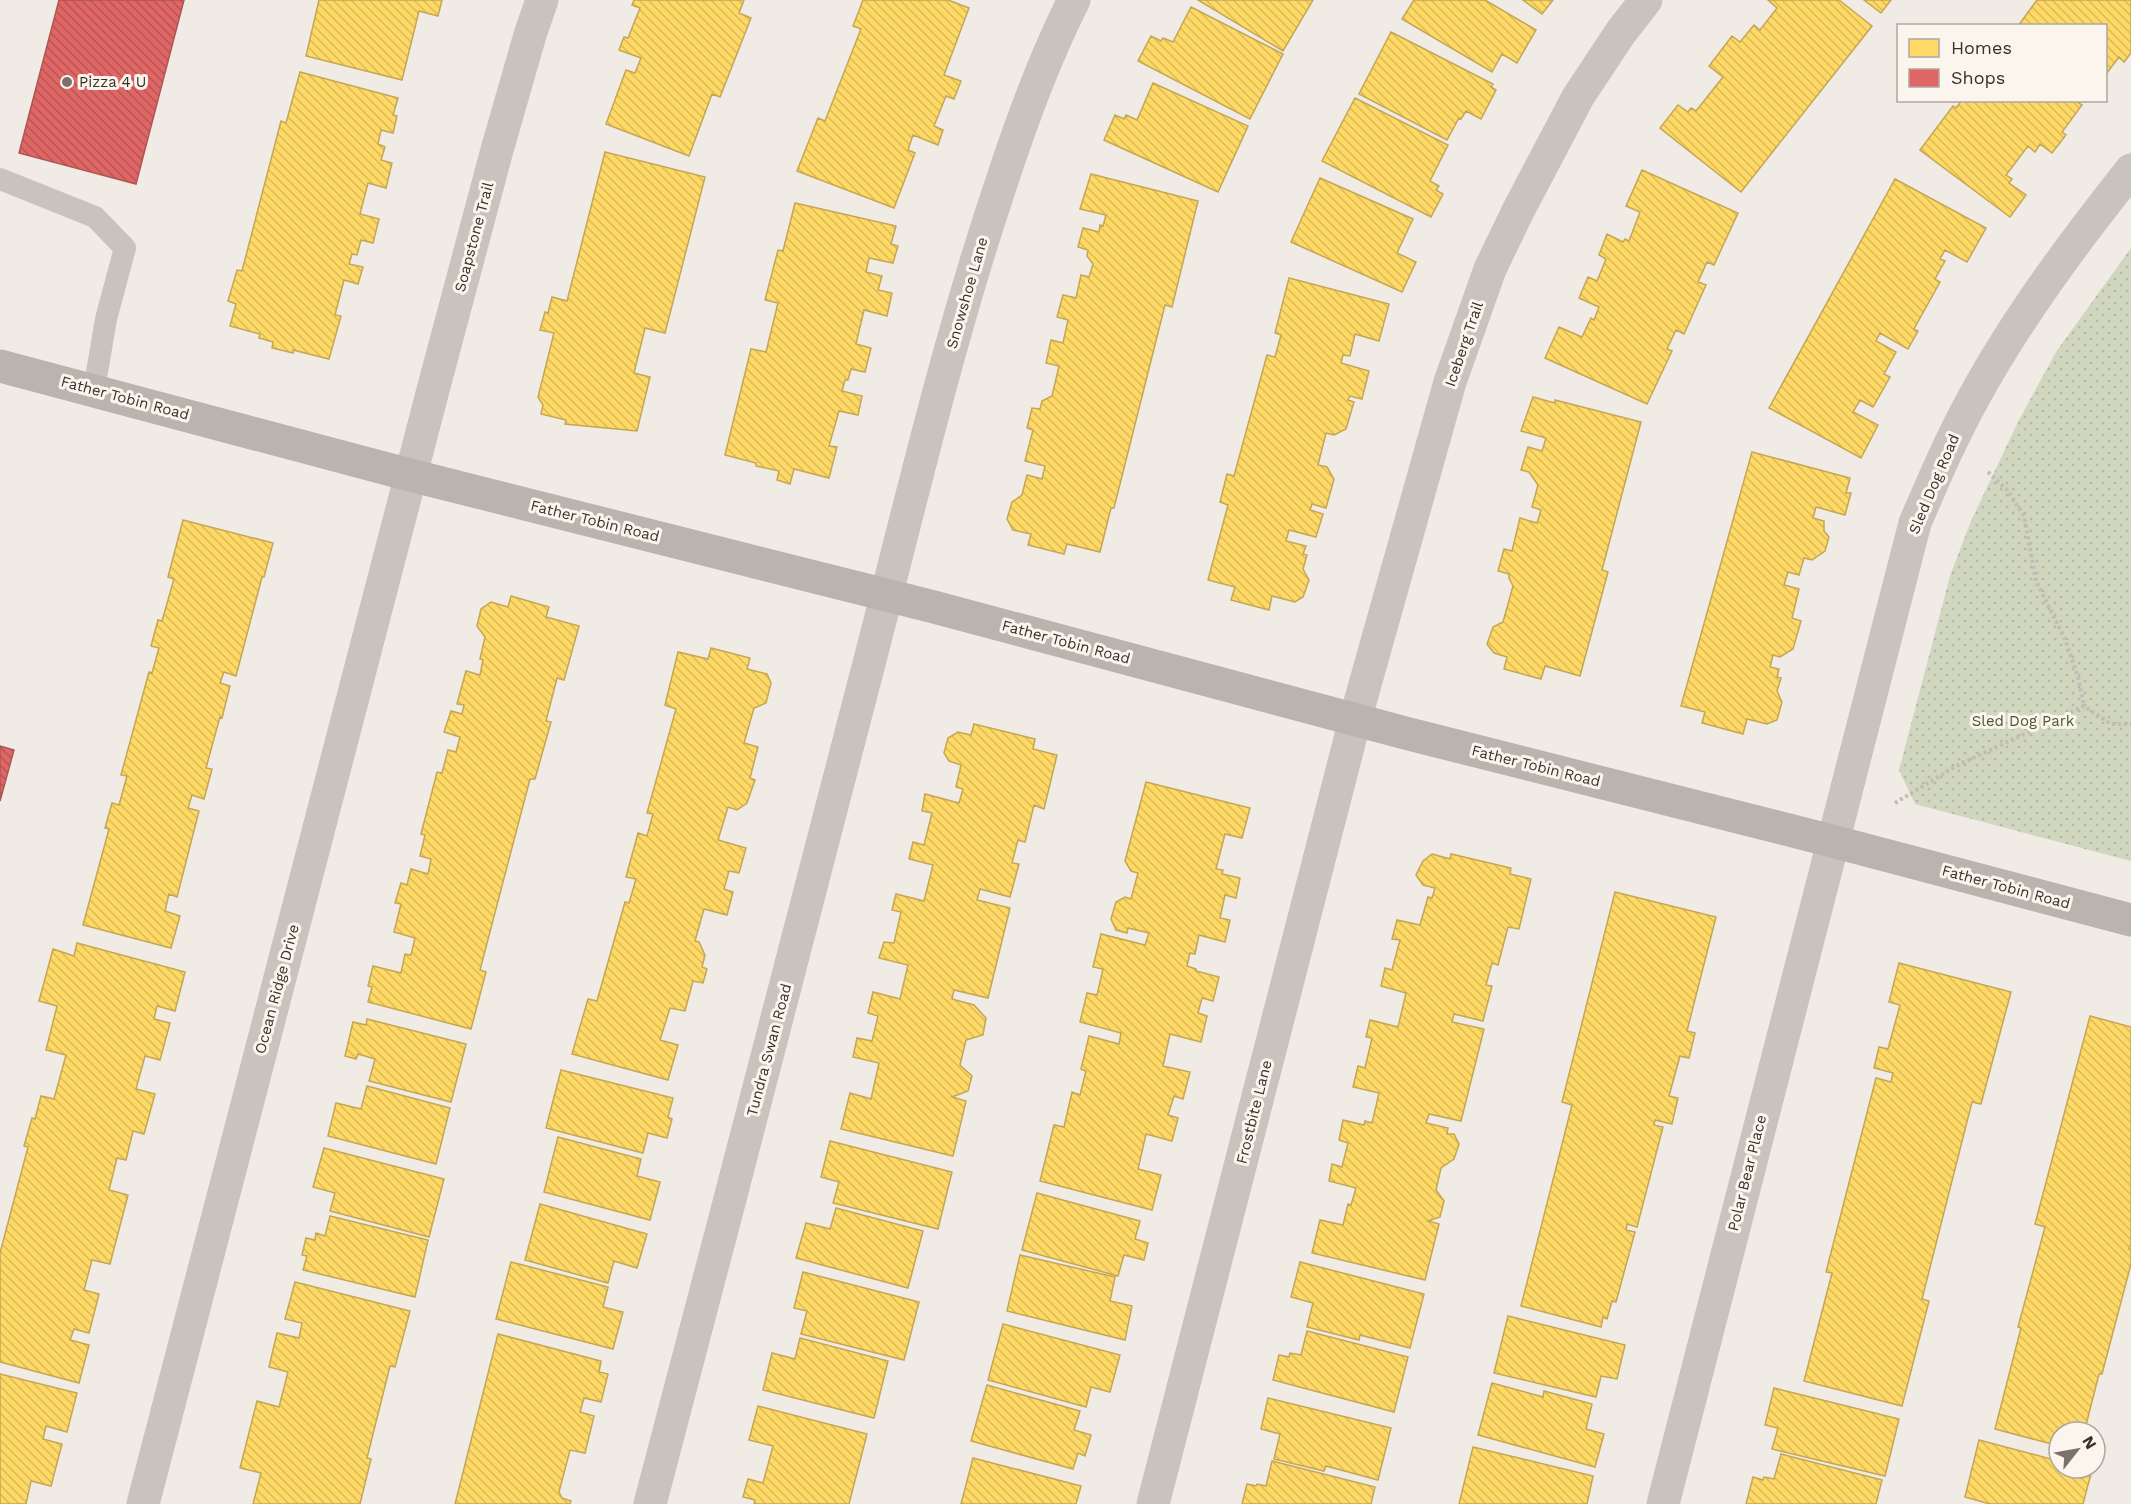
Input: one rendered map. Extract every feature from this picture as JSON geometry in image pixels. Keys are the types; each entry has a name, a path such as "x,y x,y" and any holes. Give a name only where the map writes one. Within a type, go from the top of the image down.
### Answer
{"street":[{"name":"Soapstone Trail","path":"410,475 497,150 542,0"},
{"name":"Snowshoe Lane","path":"887,595 905,517 971,272 1047,56 1074,0"},
{"name":"Iceberg Trail","path":"1355,720 1450,382 1490,269 1578,97 1621,32 1646,0"},
{"name":"Sled Dog Road","path":"1832,841 1915,523 1943,460 1973,399 2031,305 2081,233 2131,170"},
{"name":"Father Tobin Road","path":"0,366 410,475 887,595 1355,720 1832,841 2131,920"},
{"name":"Ocean Ridge Drive","path":"144,1504 410,475"},
{"name":"Tundra Swan Road","path":"650,1504 887,595"},
{"name":"Frostbite Lane","path":"1153,1504 1355,720"},
{"name":"Polar Bear Place","path":"1663,1504 1832,841"}],"lane":[{"path":"0,178 95,217 125,248 106,319 94,390"}],"path":[{"path":"1988,472 2007,490 2024,516 2036,582 2065,639 2078,677 2084,706 2111,724 2131,724"},
{"path":"1895,803 1956,766 2084,706"}],"green space":[{"name":"Sled Dog Park","path":"2131,248 2131,861 1915,804 1899,770 1950,576 1971,521 2019,420 2056,352"}],"building: Homes":[{"path":"319,0 442,0 438,16 419,11 402,80 306,56"},
{"path":"634,0 744,0 739,13 751,18 720,97 712,94 689,156 606,124 626,70 635,73 641,58 619,50 624,37 628,38 640,8 632,5"},
{"path":"863,0 948,0 969,8 944,75 961,81 954,99 946,96 934,126 943,130 938,145 913,135 908,150 915,153 894,208 797,171 818,118 825,121 861,29 853,26"},
{"path":"1198,0 1313,0 1283,51"},
{"path":"1414,0 1485,0 1536,30 1517,63 1502,54 1492,72 1402,19"},
{"path":"1523,0 1553,0 1542,14"},
{"path":"1768,0 1839,0 1872,26 1741,192 1660,128 1678,105 1688,112 1691,108 1696,111 1723,77 1709,66 1732,36 1740,42 1754,25 1760,30 1777,8"},
{"path":"1864,0 1891,0 1881,13"},
{"path":"2037,0 2131,0 2131,53 2124,62 2119,57 2107,73 2107,24 2019,24"},
{"path":"1191,7 1283,54 1250,119 1138,61 1151,36 1161,41 1163,38 1173,42"},
{"path":"1391,32 1493,84 1491,87 1496,90 1481,119 1466,111 1461,119 1459,118 1447,140 1359,94"},
{"path":"300,72 398,98 393,115 397,116 393,133 381,130 378,144 385,147 381,160 392,163 386,188 368,183 360,214 379,219 373,243 361,240 357,255 352,254 349,264 363,267 358,284 344,280 335,315 341,316 329,359 293,350 293,353 272,348 273,342 259,338 260,334 230,326 236,304 228,301 237,270 242,271 281,121 286,123"},
{"path":"1153,83 1248,126 1218,192 1104,140 1115,115 1124,119 1126,115 1137,120"},
{"path":"1355,98 1448,145 1430,181 1439,186 1436,190 1443,194 1431,217 1322,161"},
{"path":"1960,102 2077,102 2082,105 2062,132 2066,135 2052,153 2040,144 2035,152 2028,146 2006,175 2012,179 2009,183 2026,195 2010,217 1920,150 1953,106 1956,108"},
{"path":"605,152 705,177 665,333 645,328 634,373 650,377 637,431 565,424 566,420 541,414 543,405 538,397 554,333 540,330 552,297 567,301"},
{"path":"1642,170 1738,213 1714,265 1707,262 1698,282 1706,285 1684,334 1676,330 1667,349 1672,351 1647,404 1545,358 1559,327 1582,337 1591,318 1594,320 1599,307 1579,298 1588,277 1597,281 1606,259 1599,255 1607,234 1623,242 1625,239 1629,241 1640,212 1626,206"},
{"path":"1091,174 1198,201 1172,307 1165,305 1114,508 1111,508 1100,552 1067,544 1064,554 1028,545 1031,534 1013,530 1007,519 1012,502 1022,495 1027,475 1042,479 1045,466 1025,461 1033,430 1027,428 1032,408 1040,409 1042,401 1052,396 1059,366 1046,363 1051,340 1063,343 1068,320 1057,317 1063,295 1076,298 1081,275 1089,277 1093,264 1087,256 1088,250 1078,247 1083,228 1099,232 1106,215 1080,209"},
{"path":"1320,178 1413,219 1397,253 1416,262 1402,292 1291,242"},
{"path":"1895,179 1986,228 1967,262 1945,250 1940,259 1945,261 1935,279 1940,282 1914,329 1918,331 1908,349 1880,333 1876,341 1896,352 1884,374 1890,377 1873,407 1860,400 1853,412 1878,425 1861,458 1769,408"},
{"path":"795,203 896,226 891,244 898,246 893,263 869,258 866,272 882,276 878,290 892,293 887,316 864,310 856,344 871,348 865,372 851,369 842,391 862,396 858,415 839,411 829,446 837,447 829,478 794,469 790,484 777,480 779,471 725,455 751,349 766,352 778,303 765,300 778,250 783,251"},
{"path":"1289,278 1389,304 1379,341 1355,334 1350,356 1343,355 1341,363 1369,371 1362,399 1350,396 1348,400 1354,402 1346,429 1334,435 1326,433 1318,465 1327,467 1334,479 1326,508 1312,504 1310,510 1323,514 1316,537 1289,530 1286,541 1306,546 1303,554 1307,555 1303,569 1309,580 1303,597 1295,602 1272,596 1269,610 1231,600 1235,587 1208,580 1228,505 1220,502 1227,474 1234,476 1267,355 1275,357 1281,335 1275,333"},
{"path":"1533,397 1555,403 1555,400 1641,422 1602,570 1608,572 1580,676 1545,666 1541,679 1504,669 1507,657 1494,653 1487,644 1493,627 1503,622 1513,586 1509,574 1498,571 1504,549 1512,551 1520,518 1537,523 1541,510 1532,507 1538,485 1529,472 1521,470 1528,447 1542,451 1546,438 1521,431"},
{"path":"1752,452 1850,478 1846,493 1851,493 1845,515 1816,507 1813,518 1824,521 1824,531 1829,537 1825,551 1812,560 1804,558 1799,575 1788,572 1784,585 1799,589 1792,618 1801,621 1793,649 1780,657 1773,655 1770,667 1779,669 1777,677 1781,678 1777,691 1782,702 1777,720 1767,724 1747,719 1743,734 1702,723 1705,712 1681,706"},
{"path":"183,520 273,543 236,676 224,672 220,683 230,686 206,768 212,769 204,799 192,795 188,808 199,811 177,897 169,894 165,911 180,916 171,948 83,925 109,829 105,828 112,803 119,805 127,776 121,775 149,672 152,673 159,648 151,646 158,620 162,621 174,579 168,577"},
{"path":"511,596 549,607 546,617 579,626 564,680 557,678 546,721 551,722 535,779 530,779 480,970 486,972 471,1029 368,1002 372,987 368,986 373,966 401,973 405,954 411,955 415,938 394,932 401,904 395,903 401,883 407,885 411,869 428,874 431,859 420,856 425,835 421,834 437,772 442,773 448,750 456,752 460,737 444,732 451,711 462,714 464,705 457,704 466,671 480,675 483,660 480,659 485,637 477,626 481,609 491,602 508,607"},
{"path":"711,648 750,658 747,669 767,674 771,683 766,703 754,708 744,743 758,747 750,778 755,780 747,803 737,810 728,807 718,840 746,848 739,873 729,871 724,889 733,892 727,915 704,909 695,941 699,942 705,955 702,967 707,969 703,983 693,981 685,1011 670,1008 660,1040 678,1045 668,1080 572,1054 588,999 597,1001 625,902 629,903 636,879 626,877 638,833 647,836 653,814 647,813 676,709 665,705 678,652 708,659"},
{"path":"974,724 1035,739 1033,749 1057,755 1044,809 1034,805 1025,842 1018,840 1012,863 1019,864 1010,897 980,889 977,900 1010,908 988,998 954,990 952,999 974,1005 986,1018 983,1035 966,1040 960,1065 972,1076 968,1091 952,1097 966,1101 953,1156 841,1129 850,1093 871,1099 879,1063 853,1057 857,1038 872,1041 878,1016 868,1013 873,992 900,999 908,965 879,958 884,942 894,943 901,912 892,910 896,894 924,901 933,865 909,859 913,842 924,845 932,813 922,811 925,794 959,803 963,789 956,787 961,765 949,761 944,753 948,738 958,732 971,735"},
{"path":"1146,782 1250,808 1242,838 1225,834 1216,869 1223,870 1222,874 1240,878 1236,898 1225,895 1220,918 1230,920 1225,942 1199,935 1195,954 1190,953 1187,966 1196,971 1219,977 1213,1001 1202,998 1198,1013 1207,1016 1201,1042 1170,1034 1163,1066 1190,1072 1183,1099 1174,1096 1168,1115 1178,1118 1172,1141 1146,1134 1138,1169 1161,1175 1152,1210 1040,1181 1054,1125 1064,1127 1072,1092 1080,1095 1086,1071 1081,1069 1089,1036 1119,1044 1121,1033 1080,1022 1087,993 1097,995 1103,969 1093,967 1101,934 1145,945 1149,933 1128,928 1127,933 1116,930 1111,919 1116,902 1125,897 1131,899 1138,873 1131,871 1125,861"},
{"path":"1432,854 1450,859 1451,854 1511,868 1510,874 1531,879 1519,929 1508,927 1498,965 1492,963 1486,985 1492,986 1483,1021 1454,1014 1452,1022 1484,1029 1461,1121 1429,1114 1426,1123 1448,1128 1447,1134 1454,1134 1459,1144 1454,1159 1441,1168 1436,1190 1444,1201 1440,1217 1428,1221 1439,1224 1425,1280 1312,1253 1320,1220 1343,1225 1348,1204 1351,1205 1356,1188 1329,1181 1332,1164 1342,1167 1348,1143 1339,1140 1343,1120 1364,1125 1365,1121 1372,1123 1379,1093 1353,1087 1358,1066 1365,1068 1372,1038 1366,1037 1370,1020 1398,1027 1406,993 1381,986 1385,968 1392,970 1400,940 1392,939 1397,920 1420,925 1428,897 1432,898 1435,888 1423,885 1416,875 1423,861"},
{"path":"1615,892 1716,917 1687,1031 1695,1033 1689,1058 1680,1056 1669,1096 1678,1098 1672,1124 1655,1120 1654,1125 1663,1127 1637,1227 1627,1224 1626,1230 1635,1232 1616,1302 1612,1301 1607,1319 1603,1317 1601,1327 1521,1306 1572,1105 1562,1102"},
{"path":"77,943 185,972 175,1011 157,1006 154,1019 170,1023 160,1060 145,1056 136,1089 155,1094 144,1134 133,1131 126,1160 117,1158 109,1190 128,1195 110,1264 92,1260 84,1290 99,1294 89,1333 74,1329 70,1340 89,1345 79,1383 0,1362 0,1253 28,1147 24,1146 32,1118 35,1119 41,1096 54,1099 66,1055 46,1050 57,1006 39,1001 53,949 74,956"},
{"path":"1899,963 2011,992 1981,1104 1972,1102 1922,1299 1929,1301 1902,1406 1804,1381 1832,1273 1826,1272 1876,1078 1891,1082 1893,1073 1874,1068 1879,1047 1888,1049 1900,1005 1889,1002"},
{"path":"2090,1016 2131,1027 2131,1244 2129,1249 2131,1249 2131,1264 2087,1420 2047,1420 2047,1443 1995,1429 2021,1328 2018,1327 2045,1227 2035,1224"},
{"path":"367,1019 466,1044 451,1102 369,1081 375,1059 358,1054 356,1059 345,1056 353,1022 366,1025"},
{"path":"561,1070 673,1098 668,1117 672,1119 667,1138 648,1133 643,1153 546,1128"},
{"path":"367,1086 450,1108 436,1164 328,1136 336,1103 361,1109"},
{"path":"558,1137 641,1159 637,1176 660,1182 650,1220 544,1192"},
{"path":"830,1141 952,1172 938,1229 833,1203 839,1182 821,1177"},
{"path":"324,1148 444,1179 429,1237 330,1211 335,1193 313,1187"},
{"path":"1037,1193 1140,1221 1135,1239 1148,1243 1144,1260 1124,1255 1118,1276 1022,1250"},
{"path":"540,1204 647,1234 637,1268 614,1261 608,1283 525,1260"},
{"path":"836,1208 923,1231 908,1288 796,1258 806,1223 830,1229"},
{"path":"330,1216 428,1240 415,1297 303,1270 307,1256 302,1255 306,1238 315,1240 316,1233 325,1236"},
{"path":"1020,1255 1115,1277 1110,1301 1132,1306 1125,1340 1007,1311"},
{"path":"511,1262 608,1287 603,1307 623,1312 613,1349 496,1319"},
{"path":"1300,1262 1424,1294 1410,1348 1360,1335 1359,1340 1307,1327 1313,1303 1291,1297"},
{"path":"803,1272 919,1302 904,1360 801,1334 807,1311 794,1308"},
{"path":"295,1282 410,1311 395,1367 390,1366 367,1458 371,1459 360,1504 253,1504 261,1473 240,1468 257,1401 279,1407 288,1372 269,1367 277,1333 299,1338 302,1323 285,1319"},
{"path":"1508,1316 1625,1345 1617,1379 1601,1376 1596,1397 1494,1373"},
{"path":"1003,1324 1120,1355 1110,1392 1091,1387 1086,1407 988,1380"},
{"path":"1307,1331 1408,1357 1394,1412 1273,1380 1279,1355 1289,1357 1290,1353 1301,1355"},
{"path":"498,1334 601,1361 599,1372 608,1374 601,1402 584,1398 580,1412 594,1416 585,1453 570,1450 559,1492 562,1498 571,1501 570,1504 455,1504"},
{"path":"800,1338 888,1361 874,1418 763,1390 772,1353 795,1359"},
{"path":"0,1374 77,1393 67,1432 46,1426 43,1439 62,1444 51,1486 31,1481 26,1504 0,1504"},
{"path":"1492,1383 1543,1397 1544,1391 1592,1404 1586,1429 1604,1434 1595,1467 1478,1435"},
{"path":"987,1385 1080,1411 1074,1430 1091,1435 1085,1456 1078,1453 1073,1469 971,1441"},
{"path":"1774,1388 1899,1419 1885,1476 1772,1449 1778,1428 1765,1425"},
{"path":"1268,1398 1391,1428 1378,1480 1326,1466 1324,1471 1274,1459 1280,1434 1261,1429"},
{"path":"758,1406 867,1434 849,1504 754,1504 755,1500 743,1497 748,1479 763,1483 773,1446 749,1440"},
{"path":"1979,1440 2047,1458 2047,1480 2089,1480 2083,1504 1990,1504 1965,1497"},
{"path":"1473,1447 1593,1476 1587,1504 1459,1504"},
{"path":"1781,1454 1882,1480 1876,1504 1746,1504 1753,1477 1763,1480 1764,1477 1774,1479"},
{"path":"973,1458 1081,1486 1076,1504 961,1504"},
{"path":"1272,1461 1375,1487 1371,1504 1242,1504 1247,1484 1266,1486"}],"building: Shops":[{"path":"59,0 184,0 136,184 19,153"},
{"path":"0,746 14,750 0,801"}],"place":[{"name":"Pizza 4 U","path":"67,82"}]}
